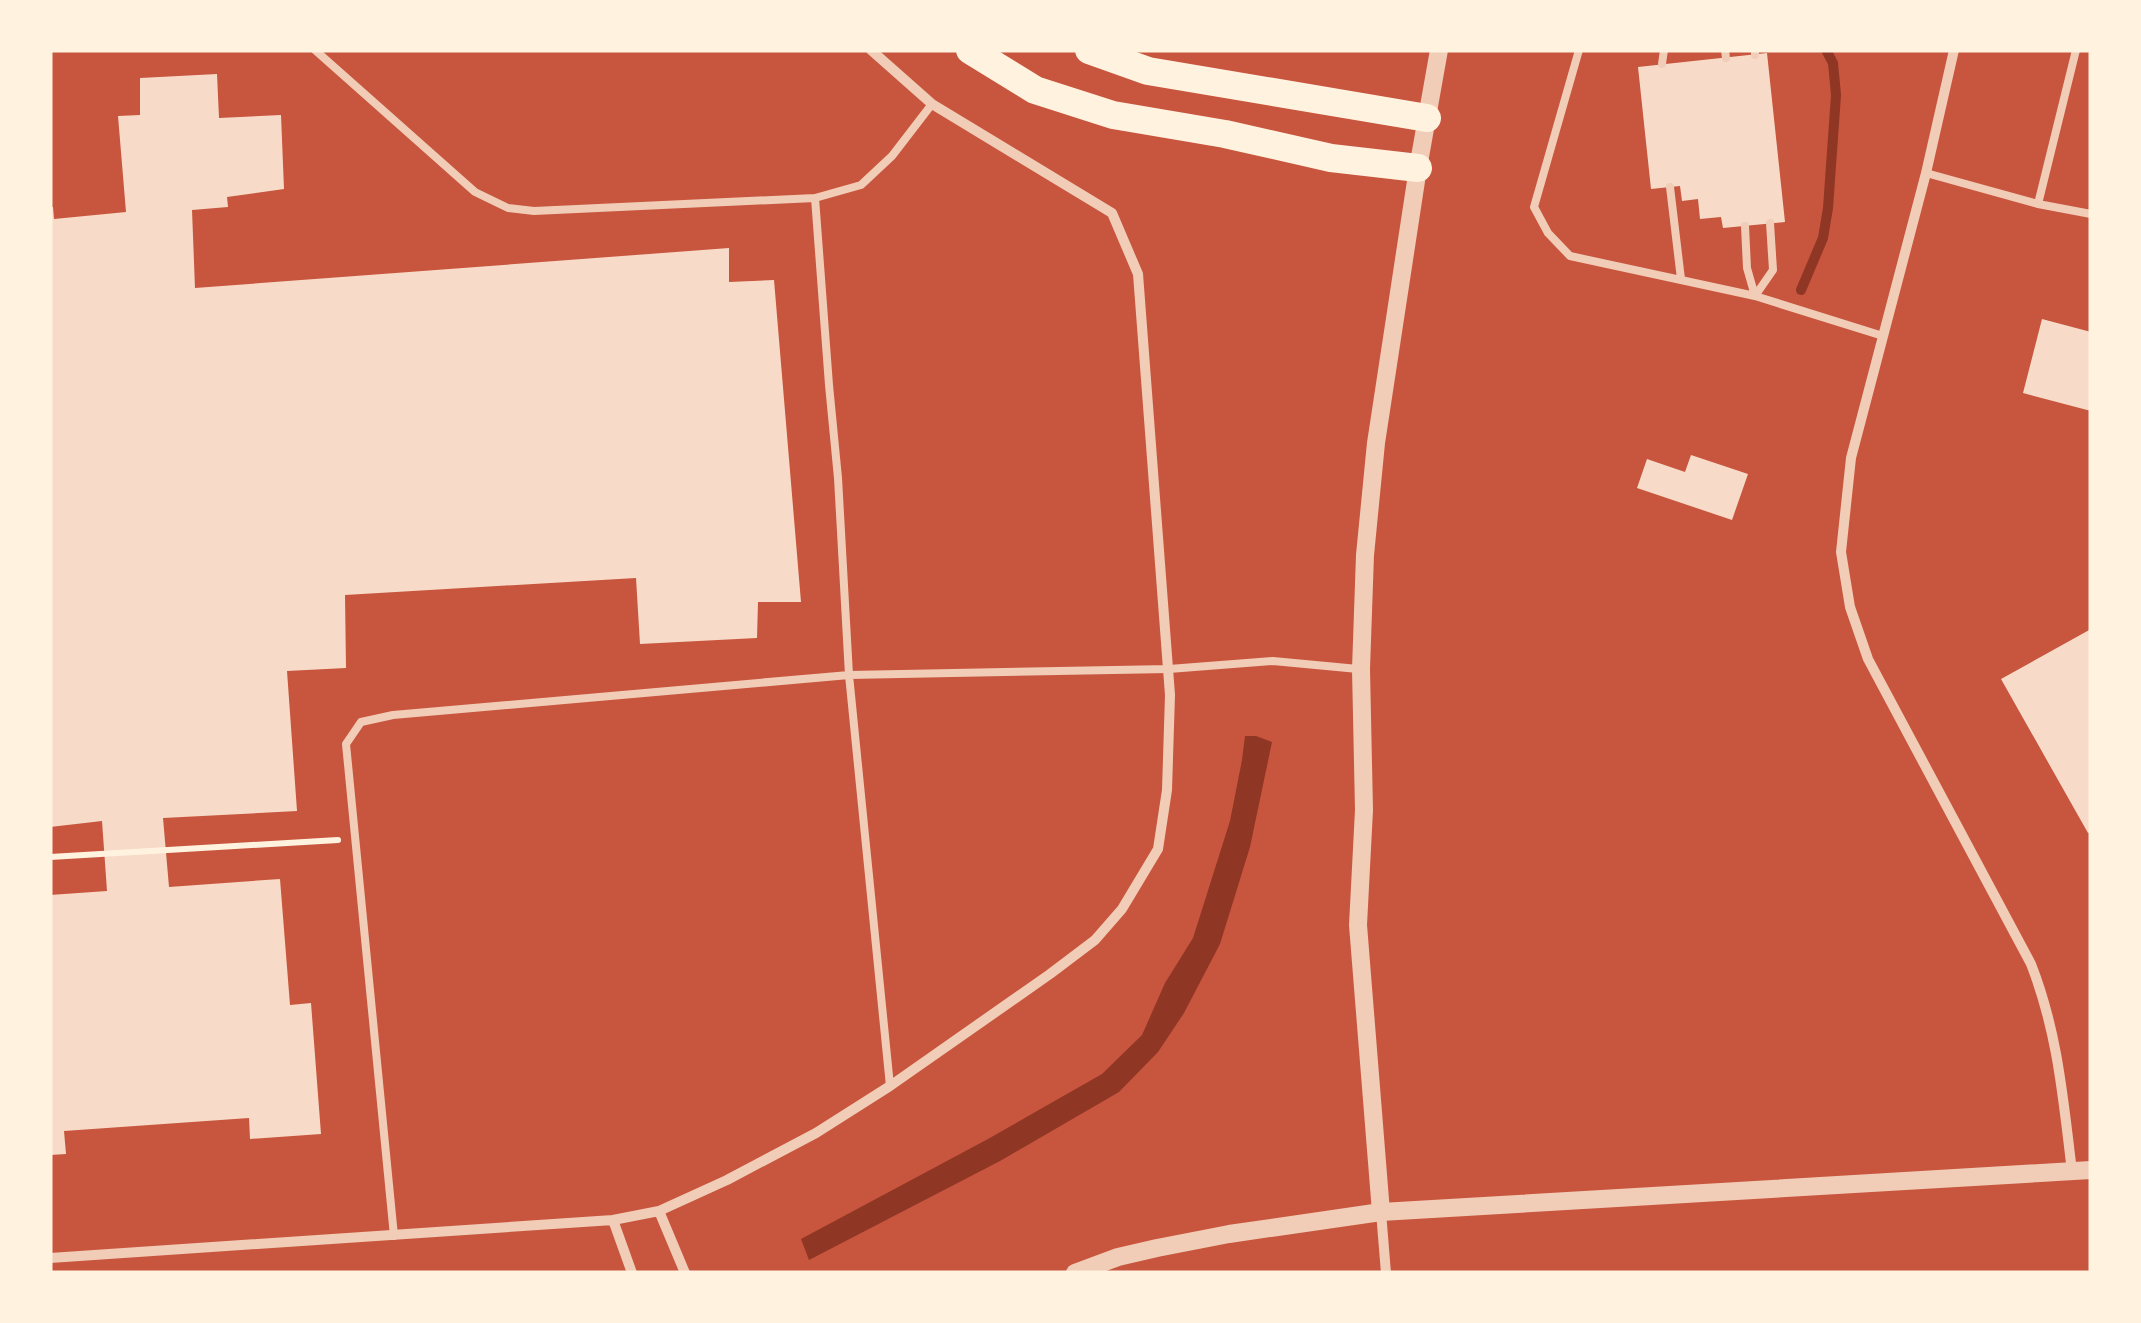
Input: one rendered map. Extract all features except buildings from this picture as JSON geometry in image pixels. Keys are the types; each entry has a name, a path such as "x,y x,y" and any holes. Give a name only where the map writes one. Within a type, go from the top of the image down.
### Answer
{"highway":[{"path":"970,50 1035,90 1114,115 1226,134 1332,158 1418,168"},
{"path":"1089,50 1148,72 1427,118"}],"street":[{"path":"50,1258 613,1220 658,1211 816,1133 890,1086 1069,960 1095,940 1122,909 1158,849 1167,790 1169,669 1138,274 1112,213 932,104 871,50"},
{"path":"1386,1273 1358,925 1364,810 1365,555 1376,443 1439,50"},
{"path":"1075,1273 1157,1248 1381,1212 2081,1170 2056,1047 2031,964 1868,660 1850,607 1841,552 1851,458 1954,50"},
{"path":"658,1211 685,1273"},
{"path":"613,1220 632,1273"}],"lane":[{"path":"315,50 475,192 508,208 534,211 815,198 861,185 892,156 932,104"},
{"path":"1579,50 1534,207 1548,233 1570,256 1755,296 1883,336"},
{"path":"1662,64 1664,50"},
{"path":"2038,204 2076,50"},
{"path":"1926,173 2038,204 2091,214"},
{"path":"1670,187 1681,279"},
{"path":"815,198 838,478 849,675 890,1086"},
{"path":"1755,296 1773,270 1770,223"},
{"path":"1745,226 1747,268 1755,296"},
{"path":"394,1236 346,744 362,722 849,675 1169,669 1273,661 1362,669"}],"path":[{"path":"50,857 357,838"}],"shaded area":[{"path":"1245,736 1272,742 1250,847 1220,944 1184,1013 1158,1052 1119,1092 1000,1161 809,1260 801,1239 1102,1074 1142,1035 1165,983 1193,938 1230,821"}],"waterway":[{"path":"1801,290 1823,238 1828,208 1836,95 1833,63 1826,50"}]}
